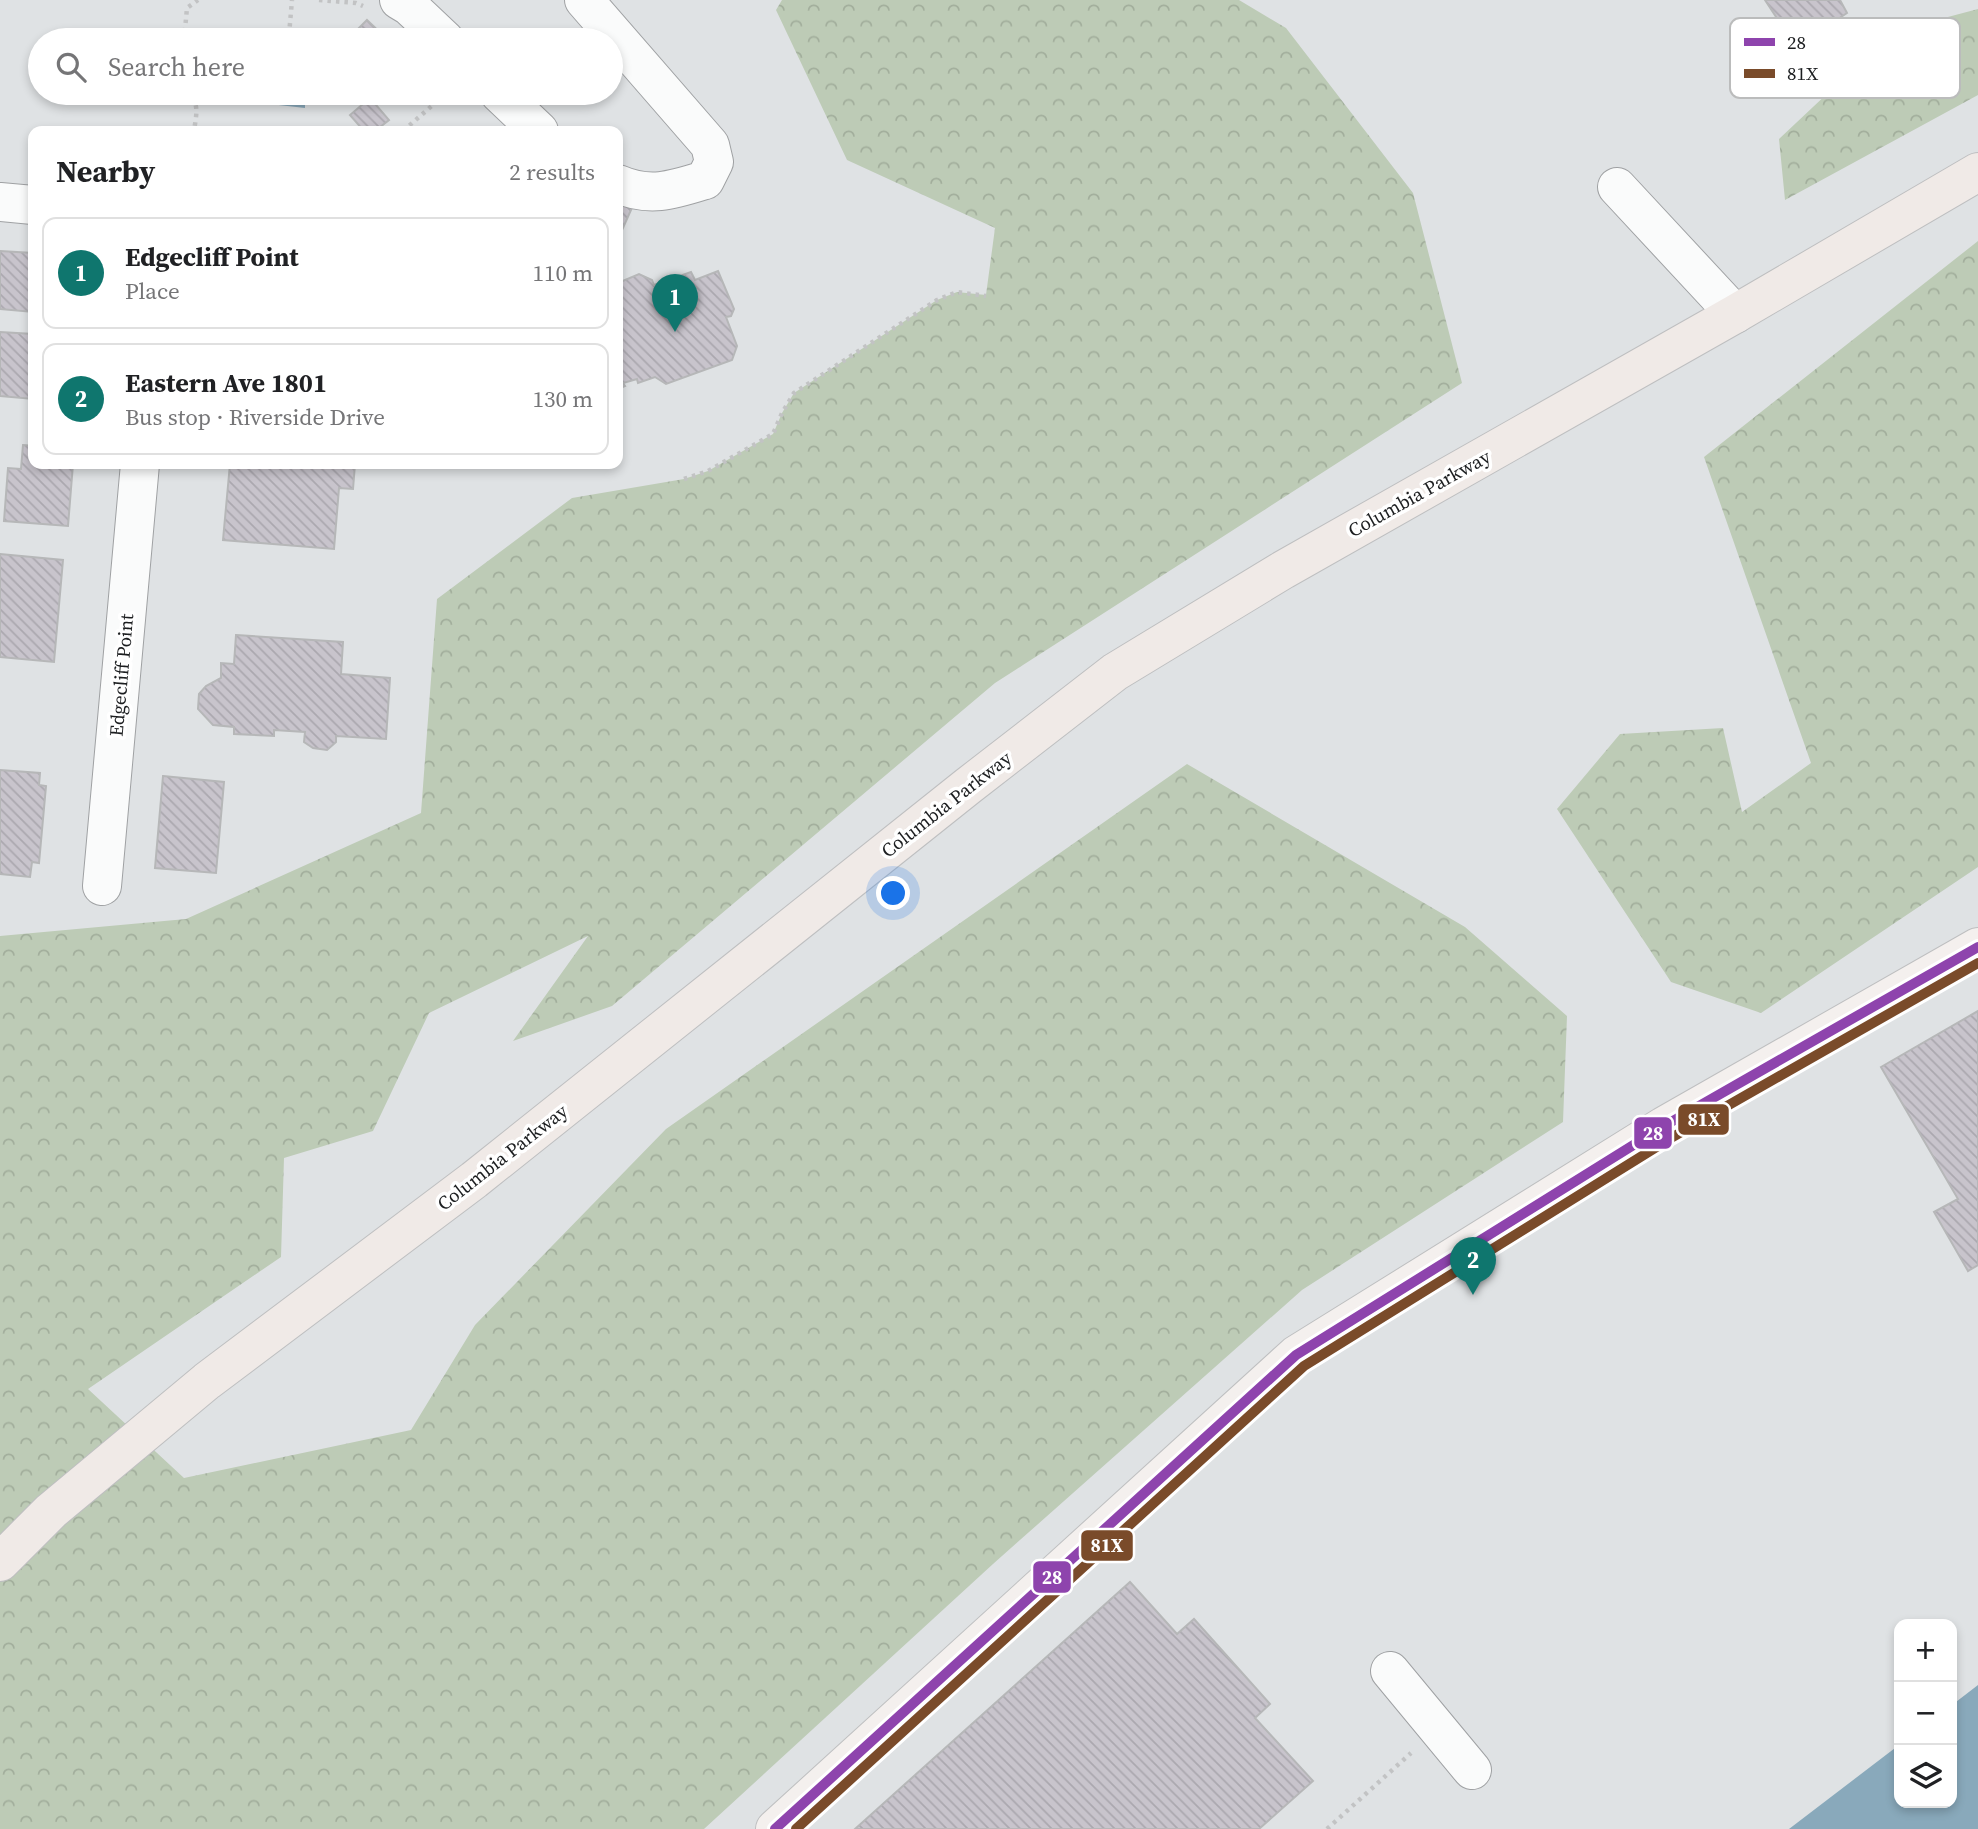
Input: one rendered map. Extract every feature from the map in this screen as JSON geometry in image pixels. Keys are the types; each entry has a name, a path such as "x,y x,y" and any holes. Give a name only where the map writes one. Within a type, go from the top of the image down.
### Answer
{"highway":[{"name":"Columbia Parkway","path":"0,1562 51,1511 202,1385 474,1180 1115,672 1283,570 1735,314 1978,172"}],"main road":[{"path":"775,1829 1296,1354 1664,1126 1978,947"}],"street":[{"path":"584,0 608,28"},
{"path":"408,2 433,28"},
{"path":"623,45 710,145 714,162 705,180 668,192 634,191 623,186"},
{"path":"512,105 534,126"},
{"path":"1617,187 1735,314"},
{"path":"0,202 28,205"},
{"name":"Edgecliff Point","path":"102,886 140,469"},
{"path":"1390,1671 1472,1770"}],"path":[{"path":"185,28 187,8 198,0"},
{"path":"290,28 292,0"},
{"path":"195,126 197,105"},
{"path":"409,126 433,105"},
{"path":"684,479 708,471 774,434 794,393 937,300 957,292 986,296"},
{"path":"1327,1829 1438,1729"}],"green space":[{"path":"782,0 1239,0 1286,28 1413,193 1462,383 995,683 612,1006 513,1041 588,936 429,1013 373,1131 284,1158 281,1257 88,1389 184,1478 411,1430 475,1325 666,1129 1187,764 1465,927 1567,1016 1563,1122 1302,1290 993,1564 704,1829 0,1829 0,936 186,919 421,813 437,599 572,498 684,479 708,471 773,434 794,393 937,300 957,292 986,295 995,228 847,160 776,10"},
{"path":"1978,9 1978,95 1785,200 1779,139 1823,98 1960,98 1960,18 1944,18"},
{"path":"1978,241 1978,867 1761,1013 1671,982 1557,809 1620,734 1723,728 1742,812 1811,763 1704,457"}],"water":[{"path":"279,105 305,105 305,108"},
{"path":"1978,1685 1978,1829 1789,1829 1894,1749 1894,1808 1957,1808 1957,1701"}],"building":[{"path":"1765,0 1840,0 1847,13 1840,18 1777,18"},
{"path":"367,20 375,28 359,28"},
{"path":"362,105 376,105 389,120 381,126 360,126 350,115"},
{"path":"623,195 635,201 623,228"},
{"path":"0,251 28,253 28,312 0,309"},
{"path":"718,271 734,309 731,316 726,317 737,346 732,360 666,384 655,377 638,383 637,379 623,383 623,281 639,274 652,280 654,285 691,272 695,280"},
{"path":"0,332 28,334 28,399 0,396"},
{"path":"23,445 28,446 28,469 73,469 68,526 4,521 8,468 21,469"},
{"path":"230,469 355,469 353,489 339,488 334,549 223,540"},
{"path":"0,554 63,560 54,662 0,657"},
{"path":"236,635 343,642 341,674 390,678 386,739 336,736 336,742 327,750 313,748 304,742 305,732 274,730 274,736 234,734 234,727 213,725 198,709 199,694 206,686 221,678 221,663 234,664"},
{"path":"0,770 40,773 39,785 46,786 39,863 32,862 30,877 0,874"},
{"path":"163,776 224,782 216,873 155,868"},
{"path":"1978,1011 1978,1265 1968,1271 1934,1212 1958,1199 1881,1067"},
{"path":"1130,1582 1177,1634 1194,1619 1270,1704 1255,1718 1313,1781 1259,1829 855,1829"}],"transit line":[{"name":"28","path":"775,1829 1296,1355 1664,1126 1978,947"},
{"name":"81X","path":"796,1829 1304,1366 1671,1138 1978,963"}],"place":[{"name":"Edgecliff Point","path":"675,332"},
{"name":"Eastern Ave 1801","path":"1473,1295"}]}
